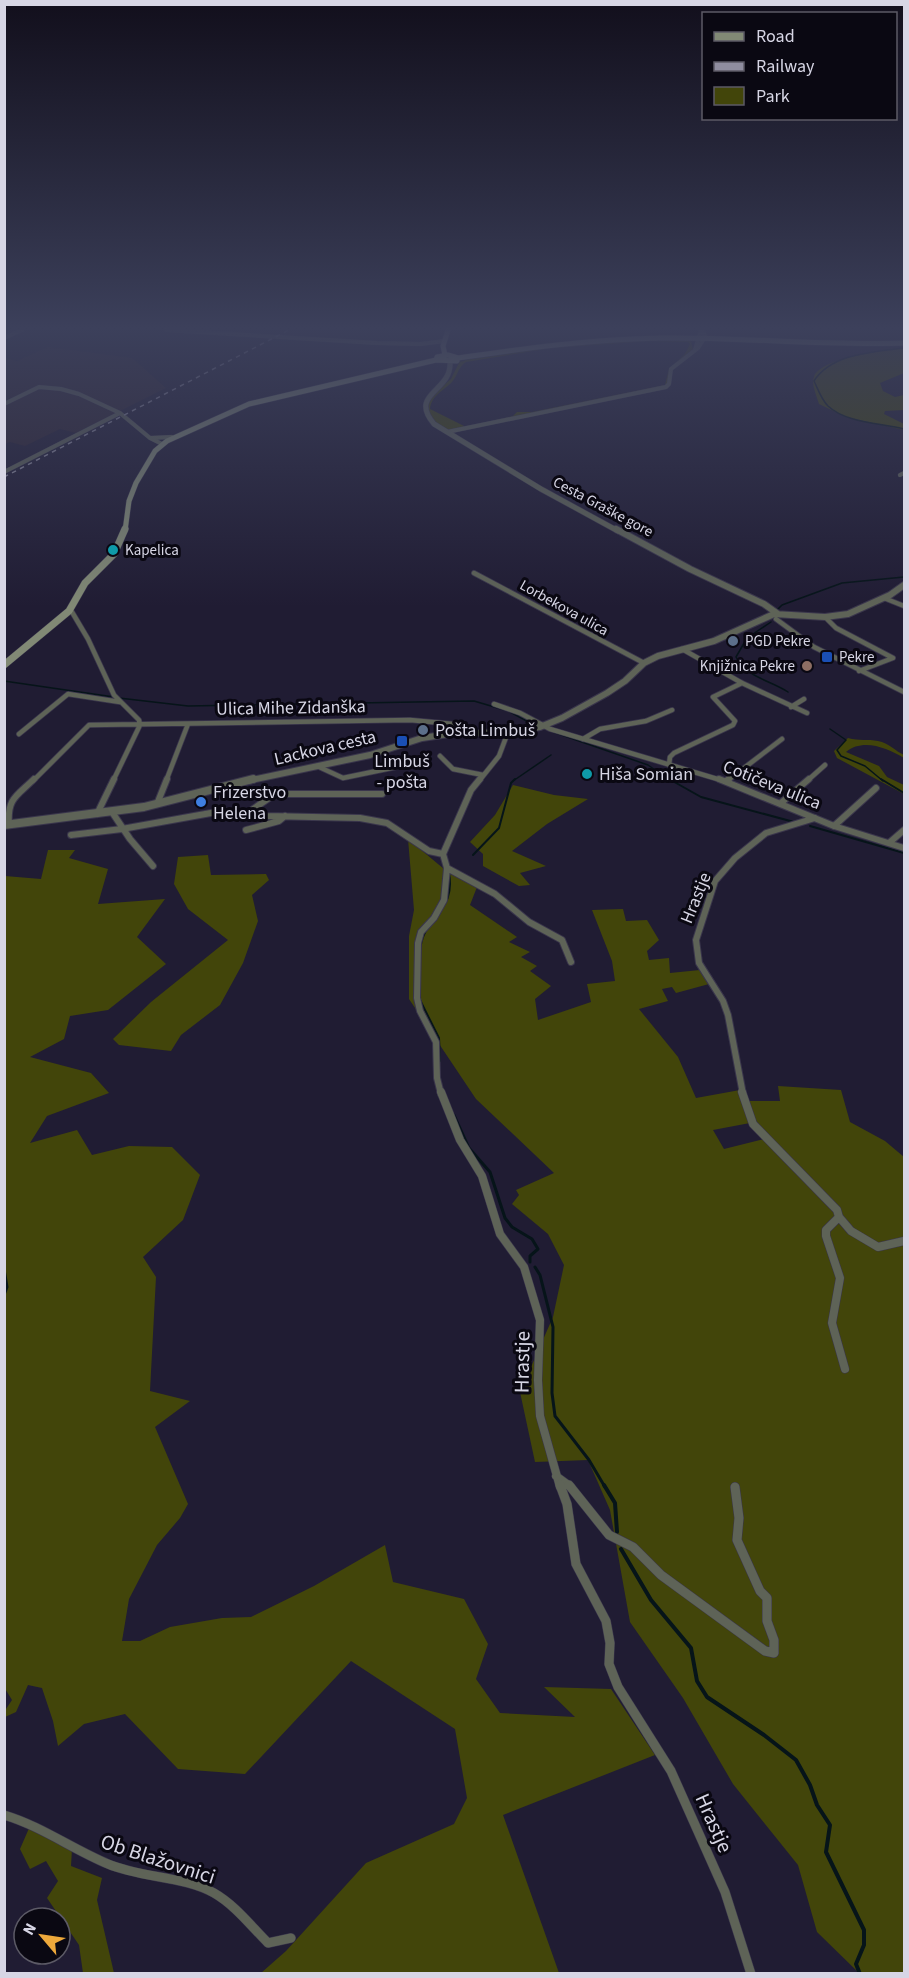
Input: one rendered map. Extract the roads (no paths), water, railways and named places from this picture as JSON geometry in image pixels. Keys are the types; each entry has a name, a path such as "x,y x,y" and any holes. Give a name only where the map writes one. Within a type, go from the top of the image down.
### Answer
{"main road":[{"path":"4,665 69,611 84,583 118,549 125,532 129,501 149,459 162,444 172,437 204,422"}],"street":[{"path":"4,472 102,422"},
{"path":"131,422 150,438 162,444"},
{"name":"Cesta Graške gore","path":"433,422 555,497 777,616"},
{"path":"447,432 489,422"},
{"path":"150,438 172,437"},
{"name":"Lorbekova ulica","path":"474,573 644,663"},
{"path":"777,616 825,617 848,614 884,598 904,585"},
{"path":"884,598 904,606"},
{"path":"69,611 72,612 88,639 117,698 139,720 140,725 97,814"},
{"path":"777,616 809,644 904,692"},
{"name":"Lackova cesta","path":"7,825 157,804 370,755 422,738 508,732 545,726 620,685 644,663 658,656 714,641 777,616"},
{"path":"825,617 836,628 893,658 859,671"},
{"path":"682,649 742,683 807,713"},
{"path":"669,765 670,757 674,753 733,725 735,721 713,697 742,683"},
{"path":"19,734 68,694 117,698"},
{"path":"790,707 804,699"},
{"name":"Cotičeva ulica","path":"494,704 520,713 545,726 584,739 726,781 834,826 904,848"},
{"path":"584,739 600,729 646,721 672,710"},
{"name":"Ulica Mihe Zidanška","path":"7,825 11,802 89,725 358,719 412,720 465,726 477,733"},
{"path":"157,804 188,724"},
{"path":"508,732 499,756 471,790 443,854 447,868 495,894 529,922 562,940 567,959 571,962"},
{"path":"726,781 782,739"},
{"path":"440,756 445,766 452,770 483,775"},
{"path":"317,766 343,778 406,765"},
{"path":"780,803 825,765"},
{"path":"834,826 876,788"},
{"path":"246,814 272,796 280,794 382,794"},
{"path":"71,835 122,829 222,811 381,820 394,826 429,850 443,854"},
{"path":"112,812 122,829 153,866"},
{"path":"246,830 279,821 285,816"},
{"name":"Hrastje","path":"815,818 801,825 777,829 760,837 721,873 715,881 696,939 699,963 723,1001 728,1015 742,1091 753,1125 837,1210 839,1217 851,1231 878,1247 904,1241"},
{"path":"889,843 904,830"},
{"name":"Hrastje","path":"447,868 444,900 434,918 421,932 418,943 417,998 420,1011 436,1042 437,1078 442,1098 460,1140 482,1176 500,1234 524,1267 540,1320 538,1380 540,1416 556,1476 567,1504 576,1564 606,1621 610,1643 609,1664 618,1687 671,1771 725,1892 751,1974"},
{"path":"839,1217 826,1230 826,1236 839,1272 840,1294 832,1323 837,1338 839,1357 845,1369"},
{"path":"556,1476 574,1489 589,1512 609,1535 633,1547 661,1575 721,1621 765,1651 774,1653 775,1638 766,1620 769,1606 743,1557 737,1540 739,1518 735,1487"},
{"name":"Ob Blažovnici","path":"4,1815 33,1823 87,1855 113,1866 207,1890 223,1899 267,1943 291,1938"}],"waterway":[{"path":"871,422 904,429"},
{"path":"777,610 782,605 842,583 904,577"},
{"path":"771,622 747,638 736,657 746,670 788,692"},
{"path":"4,681 114,697"},
{"path":"119,698 188,706 474,701 508,711 534,725"},
{"path":"830,729 846,740 837,750 841,756 865,766 883,781"},
{"path":"553,732 648,765 671,781"},
{"path":"513,781 551,755"},
{"path":"669,779 701,797 794,822"},
{"path":"881,779 904,793"},
{"path":"473,855 499,828 513,781"},
{"path":"810,826 904,853"},
{"path":"420,994 421,943 427,928 446,902 450,885 449,873"},
{"path":"420,1000 439,1038 440,1061"},
{"path":"454,1115 469,1148 490,1172 505,1218 512,1227 532,1239 538,1249 530,1256 530,1262"},
{"path":"535,1267 540,1275 553,1327 552,1393 555,1416 589,1460 605,1487"},
{"path":"4,1269 7,1287 4,1295"},
{"path":"604,1485 615,1503 617,1532"},
{"path":"621,1549 651,1600 691,1648 697,1681 707,1697 764,1735 796,1760 810,1785 817,1805 830,1825 826,1852 864,1930 864,1945 856,1964 860,1974"}],"railway":[{"path":"4,477 110,422"}],"place":[{"name":"Kapelica","path":"113,550"},
{"name":"PGD Pekre","path":"733,641"},
{"name":"Pekre","path":"827,657"},
{"name":"Knjižnica Pekre","path":"807,666"},
{"name":"Pošta Limbuš","path":"423,730"},
{"name":"Limbuš - pošta","path":"402,741"},
{"name":"Hiša Somian","path":"587,774"},
{"name":"Frizerstvo Helena","path":"201,802"}]}
